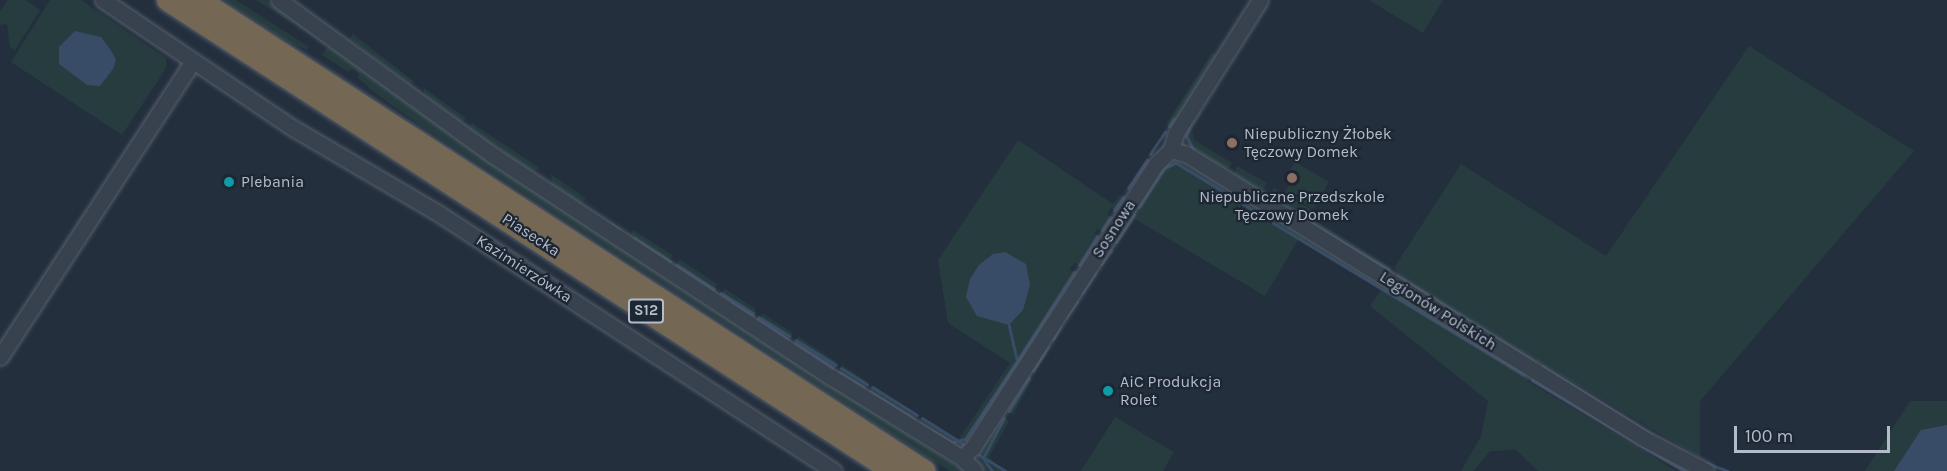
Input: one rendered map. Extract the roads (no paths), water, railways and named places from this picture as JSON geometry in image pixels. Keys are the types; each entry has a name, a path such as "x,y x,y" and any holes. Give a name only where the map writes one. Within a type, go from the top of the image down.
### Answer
{"highway":[{"name":"Piasecka","path":"168,0 893,471"},
{"name":"Piasecka","path":"199,0 924,471"}],"street":[{"path":"0,357 192,63 103,0"},
{"path":"279,0 491,154 962,458 975,471"},
{"name":"Sosnowa","path":"962,458 980,438 1157,163 1171,150 1176,133 1260,0"},
{"name":"Kazimierzówka","path":"192,63 441,215 834,471"},
{"name":"Legionów Polskich","path":"1171,150 1186,154 1643,438 1706,471"}],"water":[{"path":"75,31 101,37 116,60 113,69 100,86 87,85 59,64 59,47"},
{"path":"1005,252 1026,264 1030,285 1023,310 1009,325 977,316 966,297 970,279 979,265 993,254"},
{"path":"1947,425 1947,471 1894,471 1921,430"}],"waterway":[{"path":"1169,126 1174,118"},
{"path":"1190,124 1186,136 1194,151"},
{"path":"1150,154 1165,132"},
{"path":"1128,188 1147,160"},
{"path":"1139,207 1164,168 1176,163 1234,198"},
{"path":"1114,210 1123,197"},
{"path":"1240,202 1266,218"},
{"path":"1293,212 1389,270"},
{"path":"1116,242 1134,214"},
{"path":"1102,230 1110,217"},
{"path":"1273,223 1524,375"},
{"path":"611,224 619,229"},
{"path":"1079,265 1097,236"},
{"path":"634,238 670,261"},
{"path":"1101,264 1111,250"},
{"path":"677,265 714,289"},
{"path":"1017,361 1074,272"},
{"path":"1082,293 1095,273"},
{"path":"1398,276 1532,360"},
{"path":"721,293 753,313"},
{"path":"1066,317 1077,301"},
{"path":"732,302 752,315"},
{"path":"759,317 790,336"},
{"path":"758,319 788,339"},
{"path":"919,423 952,442 965,439 1017,361 1009,325"},
{"path":"1053,339 1060,327"},
{"path":"796,340 836,365"},
{"path":"795,343 833,367"},
{"path":"1033,371 1048,347"},
{"path":"1542,366 1652,435"},
{"path":"841,368 867,384"},
{"path":"839,372 864,387"},
{"path":"1009,411 1029,378"},
{"path":"1532,380 1684,471"},
{"path":"872,387 917,415"},
{"path":"871,392 914,419"},
{"path":"922,418 963,444"},
{"path":"992,471 983,458 1004,418"},
{"path":"979,455 1006,471"},
{"path":"1706,463 1728,471"}],"place":[{"name":"Niepubliczny Żłobek Tęczowy Domek","path":"1232,143"},
{"name":"Niepubliczne Przedszkole Tęczowy Domek","path":"1292,178"},
{"name":"Plebania","path":"229,182"},
{"name":"AiC Produkcja Rolet","path":"1108,391"}]}
